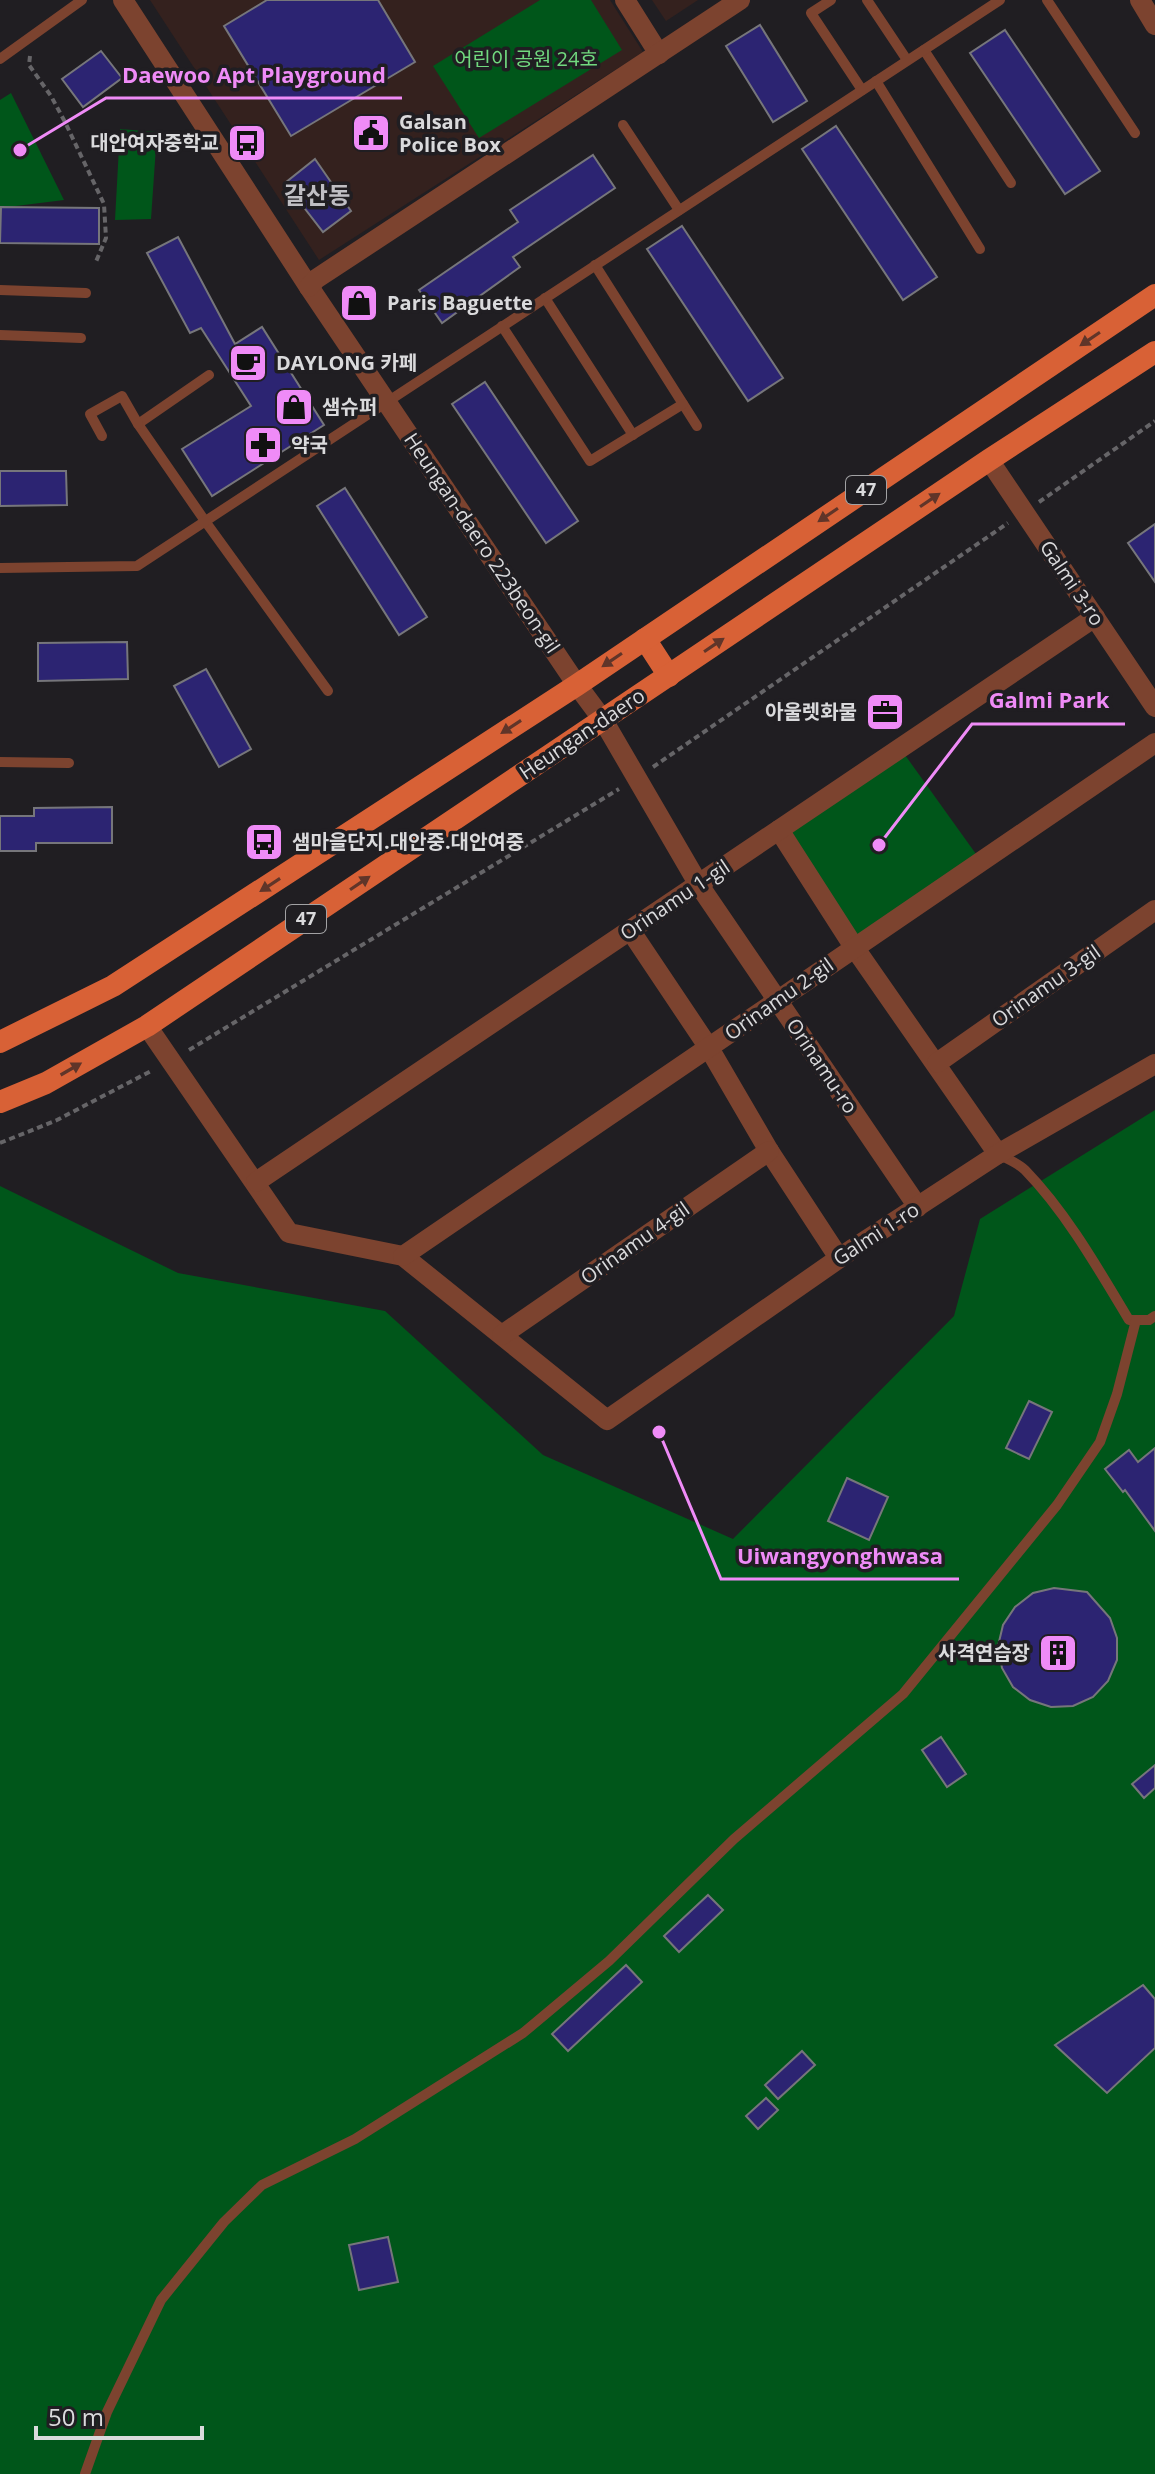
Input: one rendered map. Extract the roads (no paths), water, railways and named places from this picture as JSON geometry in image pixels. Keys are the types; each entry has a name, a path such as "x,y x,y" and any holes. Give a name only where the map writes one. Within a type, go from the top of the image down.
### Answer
{"main road":[{"name":"47","path":"0,1042 113,986 577,685 1155,295"},
{"name":"Heungan-daero","path":"0,1102 46,1083 147,1026 989,460 1155,352"},
{"path":"645,639 669,676"}],"street":[{"name":"Heungan-daero 223beon-gil","path":"123,0 309,287 603,720"},
{"path":"625,0 659,54"},
{"path":"309,287 316,279 740,0"},
{"path":"1140,0 1155,25"},
{"name":"Galmi 3-ro","path":"989,460 1155,707"},
{"name":"Orinamu 1-gil","path":"256,1182 1095,617"},
{"name":"Orinamu-ro","path":"603,720 699,885 918,1207"},
{"name":"Orinamu 2-gil","path":"403,1256 1155,743"},
{"path":"779,830 854,947 998,1154"},
{"name":"Orinamu 3-gil","path":"937,1063 1155,910"},
{"path":"630,930 709,1048 769,1151 839,1258"},
{"path":"147,1026 289,1233 403,1256 502,1335"},
{"name":"Galmi 1-ro","path":"502,1335 607,1420 839,1258 998,1154 1155,1064"},
{"name":"Orinamu 4-gil","path":"502,1335 769,1151"}],"lane":[{"path":"0,59 82,0"},
{"path":"831,0 811,13 862,90"},
{"path":"867,0 907,60"},
{"path":"0,568 137,566 1000,0"},
{"path":"1047,0 1135,133"},
{"path":"924,50 1011,183"},
{"path":"876,81 980,249"},
{"path":"623,125 679,210"},
{"path":"595,265 697,426"},
{"path":"0,290 86,293"},
{"path":"545,298 633,435"},
{"path":"502,326 590,461 683,404"},
{"path":"0,335 81,338"},
{"path":"138,424 209,375"},
{"path":"102,436 90,414 122,396 205,521 328,691"},
{"path":"0,762 69,763"},
{"path":"998,1154 1023,1168 1084,1245 1129,1320 1149,1320 1155,1316"},
{"path":"85,2474 107,2412 161,2300 224,2222 249,2197 262,2185 355,2139 523,2033 609,1961 734,1839 903,1694 1057,1505 1100,1442 1117,1394 1136,1320"}],"place":[{"name":"Galsan Police Box","path":"371,133"},
{"name":"대안여자중학교","path":"247,143"},
{"name":"Daewoo Apt Playground","path":"20,150"},
{"name":"Paris Baguette","path":"359,303"},
{"name":"DAYLONG 카페","path":"248,363"},
{"name":"샘슈퍼","path":"294,407"},
{"name":"약국","path":"263,445"},
{"name":"아울렛화물","path":"885,712"},
{"name":"샘마을단지.대안중.대안여중","path":"264,842"},
{"name":"Galmi Park","path":"879,845"},
{"name":"Uiwangyonghwasa","path":"659,1432"},
{"name":"사격연습장","path":"1058,1653"}],"district":[{"name":"갈산동","path":"317,196"}],"park label":[{"name":"어린이 공원 24호","path":"526,59"}]}
